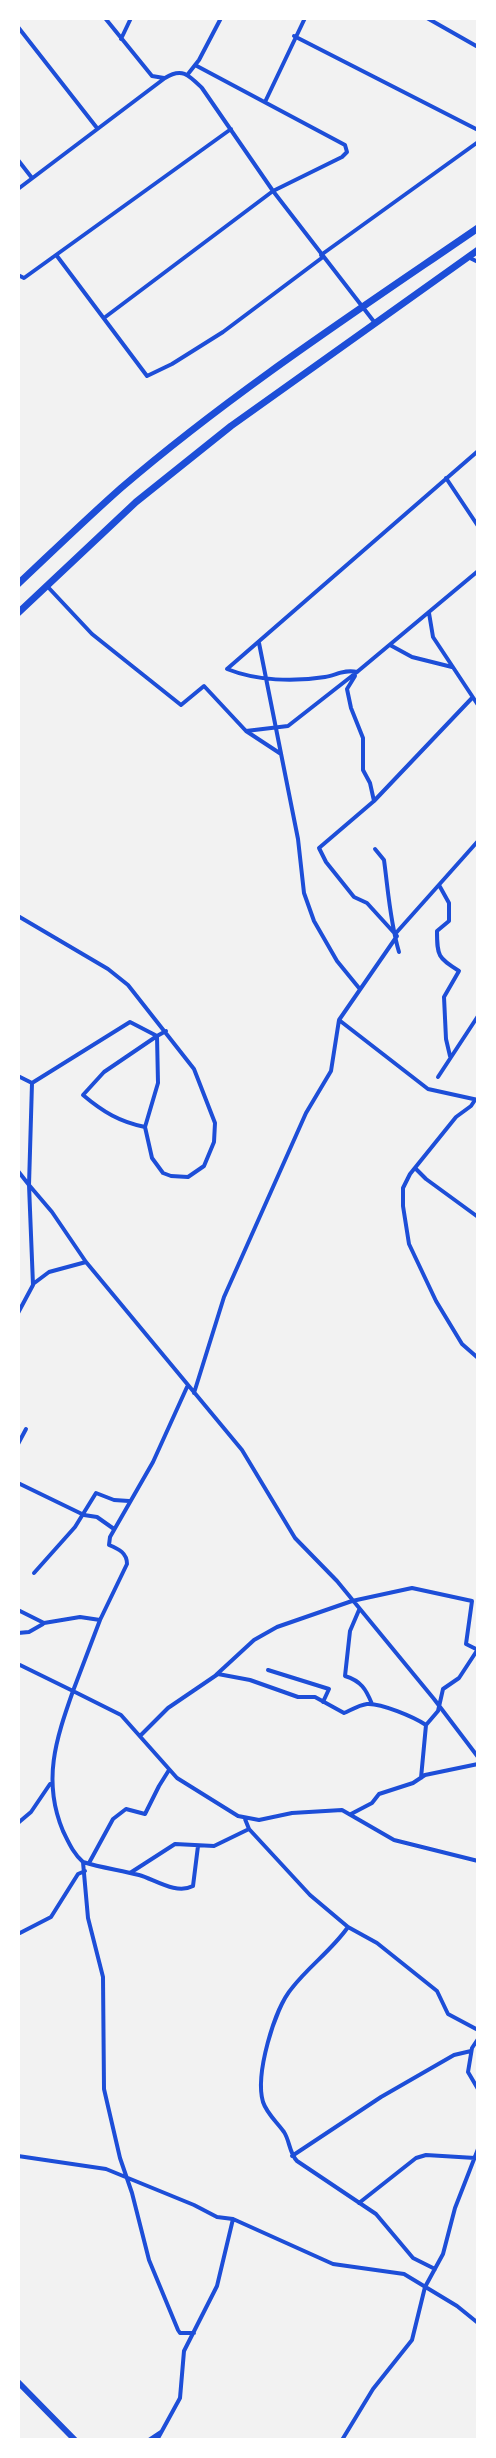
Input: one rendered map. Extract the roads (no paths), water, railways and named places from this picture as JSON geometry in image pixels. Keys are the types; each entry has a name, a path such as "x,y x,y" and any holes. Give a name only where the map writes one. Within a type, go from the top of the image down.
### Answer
{"highway":[{"path":"18,584 147,467 291,356 478,228"},
{"path":"18,613 168,476 303,372 478,250"}],"main road":[{"path":"18,2382 75,2440"}],"street":[{"path":"105,18 152,76 165,78"},
{"path":"121,39 131,18"},
{"path":"188,74 221,18"},
{"path":"265,102 294,36 305,18"},
{"path":"427,18 478,47"},
{"path":"18,27 97,128"},
{"path":"294,36 478,130"},
{"path":"104,318 273,191 342,157 348,149 345,144 195,65"},
{"path":"18,189 165,78 180,72 188,74 231,129 273,191 361,308 375,323"},
{"path":"18,276 24,278 57,256 231,129"},
{"path":"57,256 145,375 150,376 222,332 478,142"},
{"path":"18,160 32,178"},
{"path":"468,257 478,262"},
{"path":"357,672 350,671 296,680 266,678 227,669 478,450"},
{"path":"446,478 478,526"},
{"path":"246,731 288,726 478,571"},
{"path":"46,585 92,634 181,705 204,686 246,731 281,754"},
{"path":"429,612 433,637 478,705"},
{"path":"259,642 298,838 304,892 314,921 331,951 359,988"},
{"path":"390,645 412,657 452,667"},
{"path":"357,672 347,689 351,708 363,738 363,770 370,783 374,801"},
{"path":"397,934 367,903 354,897 326,862 319,848 374,801 472,698"},
{"path":"193,1393 224,1297 306,1113 331,1071 339,1020 397,934 478,841"},
{"path":"375,849 384,860 383,867 389,883 387,901 397,934 399,952"},
{"path":"439,885 449,903 449,921 437,931 437,948 443,962 459,971 444,997 446,1039 450,1056"},
{"path":"18,916 108,969 128,986 194,1068 215,1123 213,1142 204,1166 188,1177 163,1173 152,1158 146,1127 159,1083 157,1035"},
{"path":"438,1077 478,1016"},
{"path":"339,1020 428,1089 476,1100 456,1117 403,1188 409,1244 436,1301 462,1344 478,1358"},
{"path":"32,1083 130,1022 157,1035"},
{"path":"146,1127 123,1123 101,1110 83,1095 104,1072 166,1031"},
{"path":"18,1076 32,1083"},
{"path":"32,1083 29,1185 33,1285"},
{"path":"416,1168 478,1217"},
{"path":"18,1171 52,1212 86,1262 132,1314 187,1387 242,1450 295,1538 337,1581 478,1757"},
{"path":"18,1313 33,1285 49,1272 86,1262"},
{"path":"187,1387 153,1462 114,1530 109,1545 120,1549 127,1564 100,1620 73,1691 58,1735 51,1784 60,1824 76,1856 86,1863 140,1875 155,1884 188,1888 193,1886 198,1846"},
{"path":"18,1444 26,1429"},
{"path":"18,1484 84,1515 97,1517 114,1530"},
{"path":"34,1573 84,1515 96,1493 114,1500 129,1501"},
{"path":"141,1735 168,1708 216,1675 254,1640 277,1627 352,1601 412,1588 472,1601 466,1644 478,1650 459,1678 443,1689 440,1707 426,1725 421,1778"},
{"path":"18,1610 44,1623"},
{"path":"359,1610 350,1631 345,1676 357,1680 366,1690 372,1704"},
{"path":"18,1632 29,1632 44,1623 80,1617 100,1620"},
{"path":"20,1665 121,1715 141,1735 146,1746 177,1778 245,1819 259,1820 330,1809 351,1814 394,1840 478,1861"},
{"path":"268,1670 329,1689 323,1702"},
{"path":"216,1675 238,1677 323,1702 344,1713 362,1705 372,1704 415,1717 426,1725"},
{"path":"351,1814 372,1803 379,1794 413,1784 421,1778 478,1764"},
{"path":"169,1770 145,1815 126,1809 113,1819 86,1863 85,1871 88,1918 103,1977 102,2079 149,2260 180,2333 194,2333"},
{"path":"18,1823 31,1812 51,1784"},
{"path":"245,1819 249,1829 305,1891 348,1927 377,1943 437,1992 448,2014 478,2030"},
{"path":"129,1874 175,1844 214,1846 249,1829"},
{"path":"18,1934 51,1917 78,1874 85,1871"},
{"path":"348,1927 334,1947 321,1956 285,1996 276,2016 264,2064 261,2088 263,2103 285,2133 292,2156 376,2214 413,2258 435,2269"},
{"path":"478,2039 471,2051 468,2072 478,2089"},
{"path":"292,2156 381,2097 454,2055 471,2051"},
{"path":"342,2440 373,2389 412,2340 425,2287 443,2254 455,2208 478,2150"},
{"path":"359,2203 416,2158 426,2155 475,2158"},
{"path":"18,2156 79,2163 106,2169 194,2205 217,2217 233,2219 333,2264 404,2274 462,2309 478,2323"},
{"path":"157,2440 180,2398 184,2351 217,2286 233,2219"},
{"path":"149,2440 162,2432"}]}
